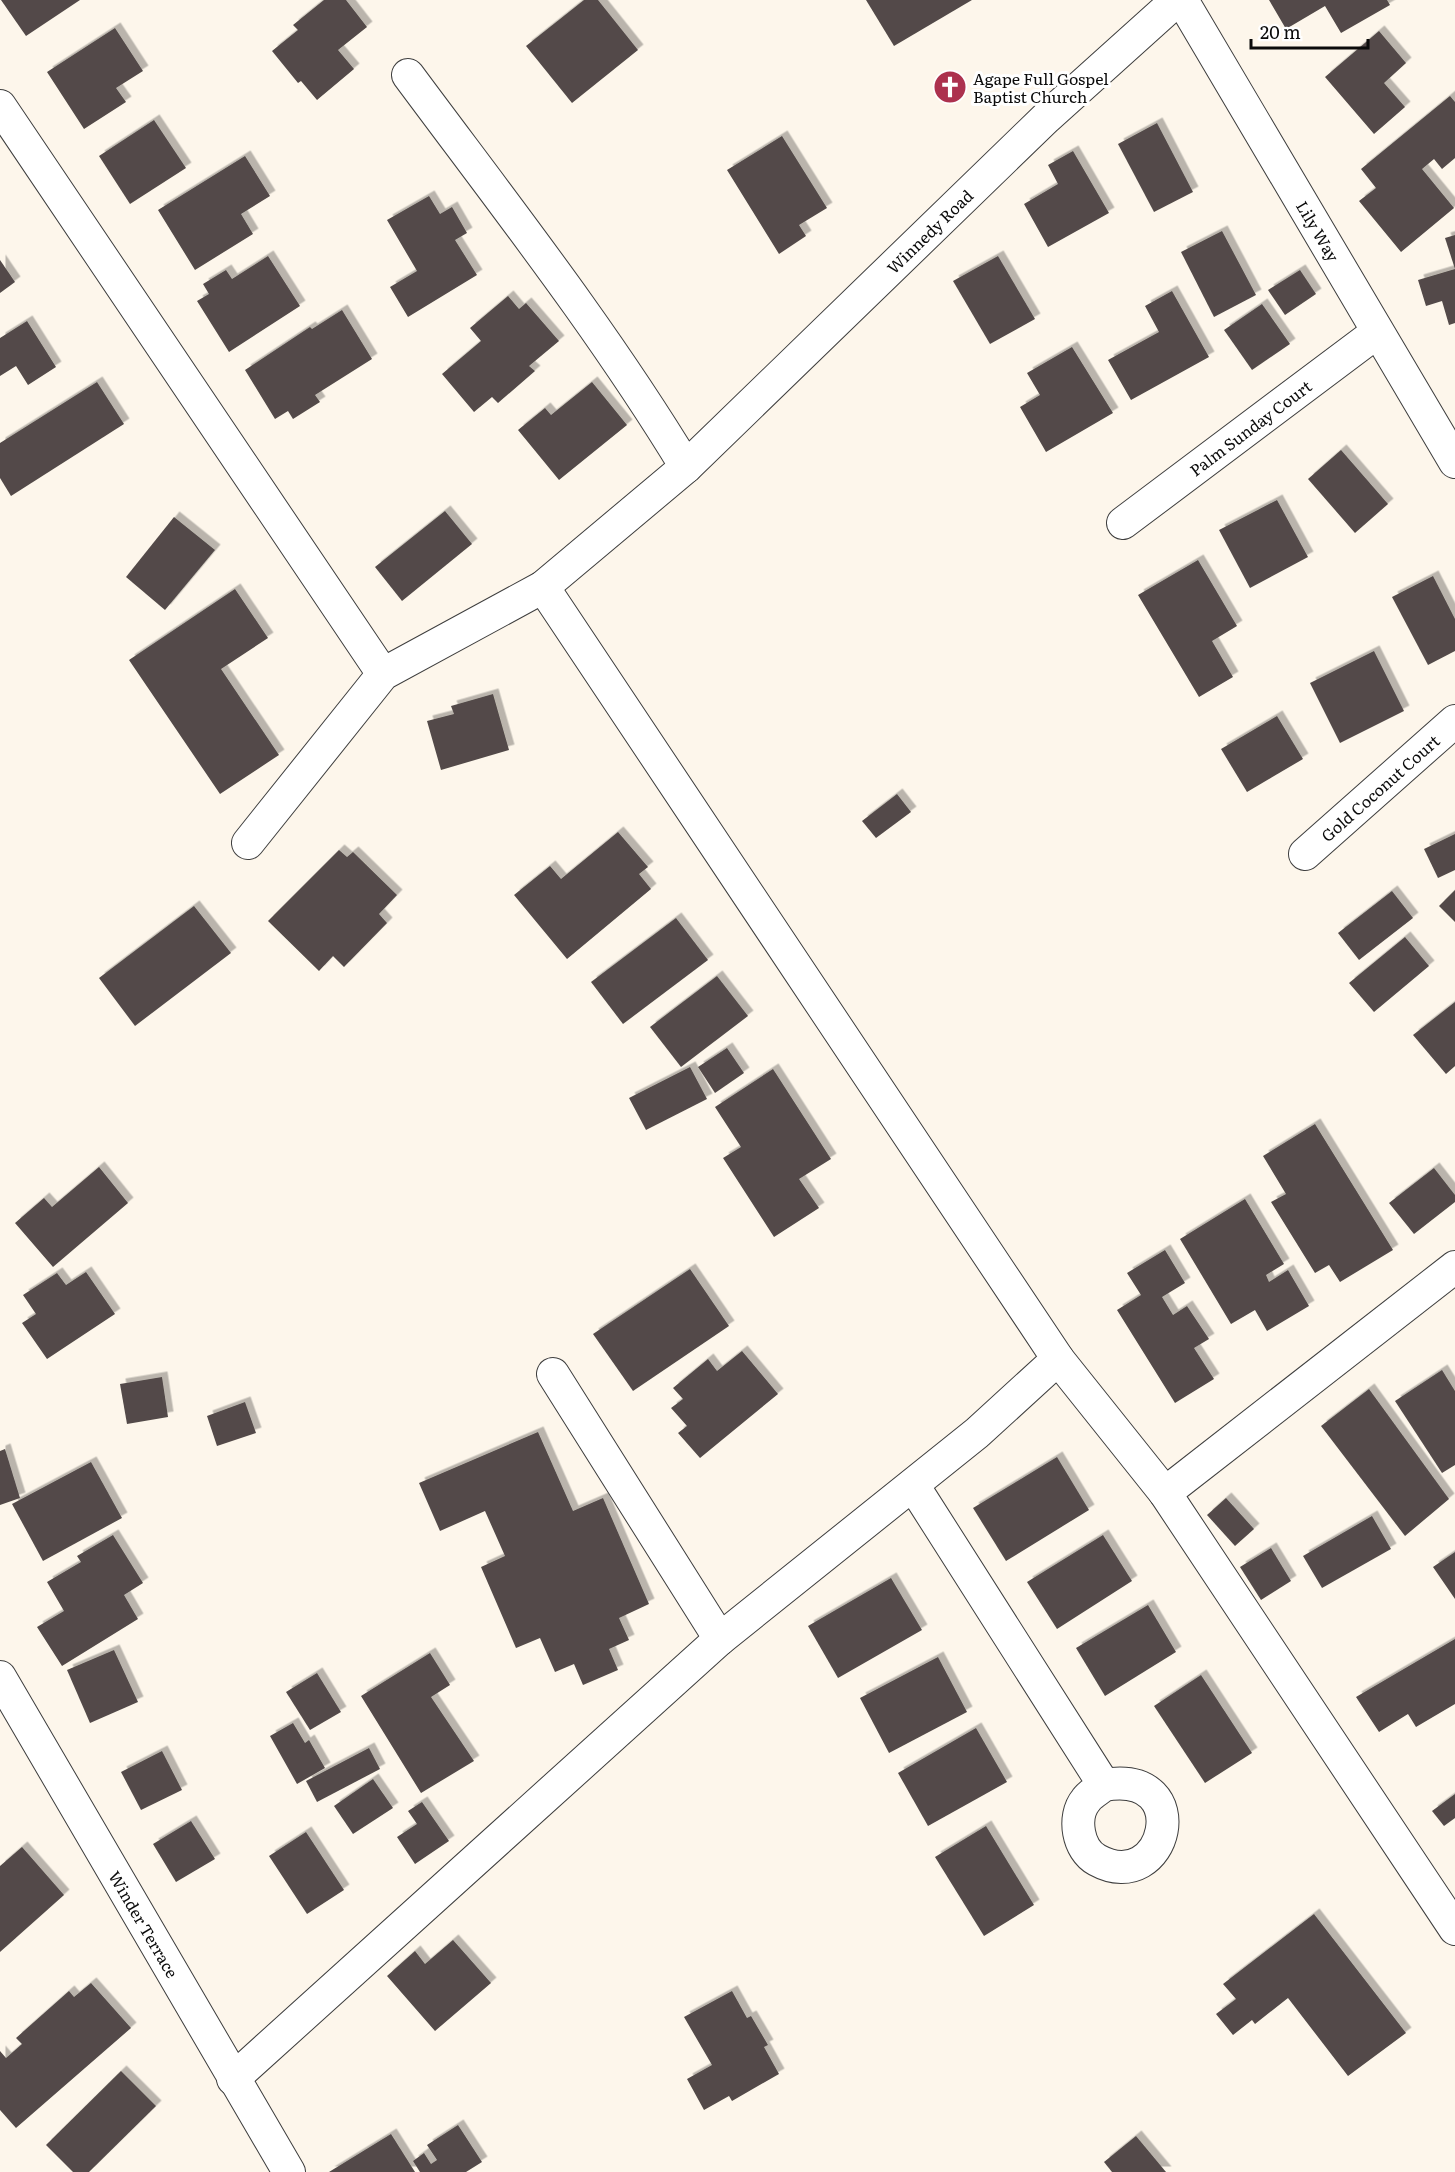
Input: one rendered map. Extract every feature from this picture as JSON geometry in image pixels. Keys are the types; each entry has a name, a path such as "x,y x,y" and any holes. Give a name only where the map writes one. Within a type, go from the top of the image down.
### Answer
{"street":[{"name":"Winnedy Road","path":"383,674 543,587 686,467 1046,118 1177,0"},
{"name":"Lily Way","path":"1182,0 1455,462"},
{"path":"408,75 551,268 662,428 686,467"},
{"path":"0,106 383,674 248,843"},
{"name":"Palm Sunday Court","path":"1123,523 1377,333"},
{"path":"543,587 1058,1359 1165,1493 1455,1929"},
{"name":"Gold Coconut Court","path":"1305,854 1455,721"},
{"path":"1165,1493 1455,1267"},
{"path":"233,2079 720,1639 977,1433 1058,1359"},
{"path":"553,1374 720,1639"},
{"path":"913,1485 1104,1785"},
{"name":"Winder Terrace","path":"0,1677 289,2172"}],"building":[{"path":"1,0 80,0 26,36"},
{"path":"324,0 346,0 367,27 338,50 354,69 317,100 301,81 298,83 272,51 298,30 293,25"},
{"path":"584,0 598,0 638,50 572,103 526,46"},
{"path":"866,0 972,0 894,46"},
{"path":"1269,0 1387,0 1390,5 1341,33 1325,6 1286,29"},
{"path":"115,28 143,71 116,88 126,102 84,129 47,72"},
{"path":"1379,31 1406,63 1384,83 1405,107 1374,134 1325,77"},
{"path":"1450,96 1455,102 1455,158 1442,169 1434,159 1422,169 1454,208 1401,252 1359,201 1376,188 1361,169"},
{"path":"154,120 186,168 130,204 99,156"},
{"path":"1157,123 1193,192 1154,212 1118,144"},
{"path":"782,136 827,208 799,225 806,236 779,254 727,170"},
{"path":"1073,151 1109,213 1048,247 1024,204 1058,184 1048,165"},
{"path":"245,156 270,196 241,214 253,234 195,270 158,210"},
{"path":"429,196 440,214 452,207 467,233 455,240 477,275 408,317 390,287 417,271 387,220"},
{"path":"1222,231 1256,295 1214,317 1181,252"},
{"path":"1455,235 1455,269 1445,238"},
{"path":"268,256 300,306 229,352 197,301 209,294 203,284 226,270 232,279"},
{"path":"998,256 1035,319 990,344 953,281"},
{"path":"0,260 15,282 0,293"},
{"path":"1455,269 1455,323 1449,325 1442,301 1426,306 1418,280"},
{"path":"1300,270 1316,294 1285,315 1268,290"},
{"path":"1172,291 1209,357 1131,400 1108,360 1159,332 1145,306"},
{"path":"508,296 519,309 526,303 559,341 529,366 535,371 498,403 492,397 474,412 442,374 481,341 470,328"},
{"path":"1262,304 1290,344 1252,370 1224,330"},
{"path":"342,310 372,359 315,395 320,402 293,419 288,411 275,419 245,370 310,327 312,329"},
{"path":"27,321 56,367 28,385 16,366 0,376 0,338"},
{"path":"1072,347 1113,413 1046,452 1020,407 1040,395 1027,373"},
{"path":"97,382 124,424 11,496 0,478 0,443"},
{"path":"592,382 627,425 559,480 518,430 545,408 551,415"},
{"path":"1341,450 1388,504 1355,533 1308,479"},
{"path":"1277,500 1308,557 1250,588 1219,530"},
{"path":"445,511 472,544 402,601 375,567"},
{"path":"174,517 215,550 165,610 126,577"},
{"path":"1198,560 1237,626 1212,641 1233,677 1199,697 1138,595"},
{"path":"1433,576 1455,619 1455,651 1428,665 1392,597"},
{"path":"235,589 268,638 221,669 279,755 220,794 129,660"},
{"path":"1374,651 1404,711 1340,743 1310,683"},
{"path":"493,694 509,750 441,770 427,721 454,714 451,706"},
{"path":"1277,716 1303,759 1247,792 1221,749"},
{"path":"897,794 911,812 876,838 862,821"},
{"path":"618,832 648,867 639,874 651,889 567,959 514,895 550,866 561,879"},
{"path":"1455,834 1455,870 1438,878 1424,849"},
{"path":"339,850 347,857 353,852 397,895 379,914 387,923 344,967 333,956 319,971 268,921"},
{"path":"1455,890 1455,922 1439,906"},
{"path":"1392,891 1413,918 1359,960 1338,933"},
{"path":"194,906 231,953 135,1026 99,978"},
{"path":"676,918 708,960 623,1024 591,982"},
{"path":"1405,937 1429,966 1374,1012 1349,983"},
{"path":"717,976 748,1016 681,1067 650,1027"},
{"path":"1455,1002 1455,1066 1446,1074 1413,1035"},
{"path":"727,1048 744,1073 715,1093 698,1067"},
{"path":"690,1067 707,1099 646,1130 629,1098"},
{"path":"773,1069 831,1159 799,1179 819,1208 774,1237 723,1158 741,1147 715,1107"},
{"path":"1315,1124 1393,1250 1340,1282 1329,1265 1315,1273 1271,1202 1286,1194 1263,1156"},
{"path":"99,1167 128,1203 53,1267 15,1223 44,1198 52,1207"},
{"path":"1434,1168 1455,1195 1455,1202 1414,1234 1389,1203"},
{"path":"1245,1199 1284,1264 1266,1275 1269,1282 1288,1270 1309,1306 1267,1331 1255,1310 1231,1324 1180,1239"},
{"path":"1165,1250 1185,1283 1162,1297 1173,1315 1187,1306 1209,1339 1194,1348 1214,1379 1175,1403 1117,1310 1141,1295 1127,1273"},
{"path":"690,1269 729,1326 633,1391 593,1334"},
{"path":"86,1272 115,1314 47,1359 22,1323 36,1314 23,1295 57,1273 66,1285"},
{"path":"742,1351 778,1394 700,1458 678,1433 687,1426 671,1408 683,1399 673,1388 708,1359 717,1371"},
{"path":"1442,1370 1455,1391 1455,1465 1442,1473 1395,1401"},
{"path":"162,1377 168,1417 127,1424 120,1384"},
{"path":"1369,1389 1449,1499 1405,1536 1321,1426"},
{"path":"245,1402 256,1433 217,1446 207,1416"},
{"path":"538,1432 573,1511 603,1498 649,1604 619,1618 629,1640 609,1649 618,1670 583,1685 574,1664 555,1672 540,1638 516,1648 481,1567 505,1556 485,1511 440,1531 419,1483"},
{"path":"5,1449 20,1498 0,1505 0,1451"},
{"path":"1057,1457 1089,1510 1006,1561 973,1508"},
{"path":"91,1462 122,1518 43,1561 12,1504"},
{"path":"1226,1498 1254,1529 1235,1546 1207,1515"},
{"path":"1372,1516 1391,1549 1322,1588 1303,1556"},
{"path":"113,1535 143,1583 124,1595 138,1619 62,1666 37,1627 64,1611 47,1582 81,1562 77,1556"},
{"path":"1103,1535 1132,1581 1057,1629 1027,1582"},
{"path":"1271,1548 1291,1581 1261,1600 1240,1567"},
{"path":"1455,1552 1455,1599 1433,1567"},
{"path":"891,1578 922,1630 838,1678 808,1626"},
{"path":"1148,1605 1176,1652 1105,1696 1076,1648"},
{"path":"1455,1639 1455,1704 1416,1727 1408,1714 1379,1732 1356,1697"},
{"path":"114,1650 138,1702 90,1723 67,1670"},
{"path":"430,1653 450,1685 431,1697 474,1761 421,1793 361,1696"},
{"path":"938,1657 967,1712 889,1753 860,1698"},
{"path":"317,1673 341,1712 310,1730 286,1692"},
{"path":"1201,1675 1252,1753 1205,1783 1154,1706"},
{"path":"293,1723 305,1743 309,1740 325,1768 297,1784 270,1736"},
{"path":"976,1728 1007,1782 928,1826 898,1773"},
{"path":"369,1748 380,1769 317,1802 306,1781"},
{"path":"162,1751 182,1790 141,1810 121,1772"},
{"path":"373,1779 393,1808 353,1834 334,1806"},
{"path":"1455,1794 1455,1818 1444,1826 1432,1811"},
{"path":"422,1802 449,1841 415,1864 397,1837 417,1824 408,1811"},
{"path":"191,1821 215,1859 176,1882 153,1844"},
{"path":"986,1826 1034,1905 984,1936 935,1857"},
{"path":"306,1832 344,1890 307,1914 269,1856"},
{"path":"22,1847 64,1895 0,1952 0,1866"},
{"path":"1314,1914 1406,2033 1348,2076 1288,1998 1255,2024 1252,2020 1233,2035 1216,2014 1236,1999 1223,1984"},
{"path":"453,1940 491,1983 435,2031 387,1976 415,1951 425,1964"},
{"path":"91,1983 131,2028 16,2128 0,2110 0,2051 6,2058 22,2044 16,2038 69,1991 74,1997"},
{"path":"732,1991 747,2018 751,2016 768,2045 764,2047 779,2074 732,2101 729,2096 704,2110 687,2079 712,2065 684,2017"},
{"path":"121,2071 156,2106 89,2172 73,2172 46,2145"},
{"path":"458,2125 482,2162 466,2172 420,2172 413,2161 424,2153 431,2164 437,2160 427,2145"},
{"path":"391,2134 415,2172 329,2172"},
{"path":"1136,2136 1166,2172 1112,2172 1104,2162"}],"place":[{"name":"Agape Full Gospel Baptist Church","path":"950,87"}]}
